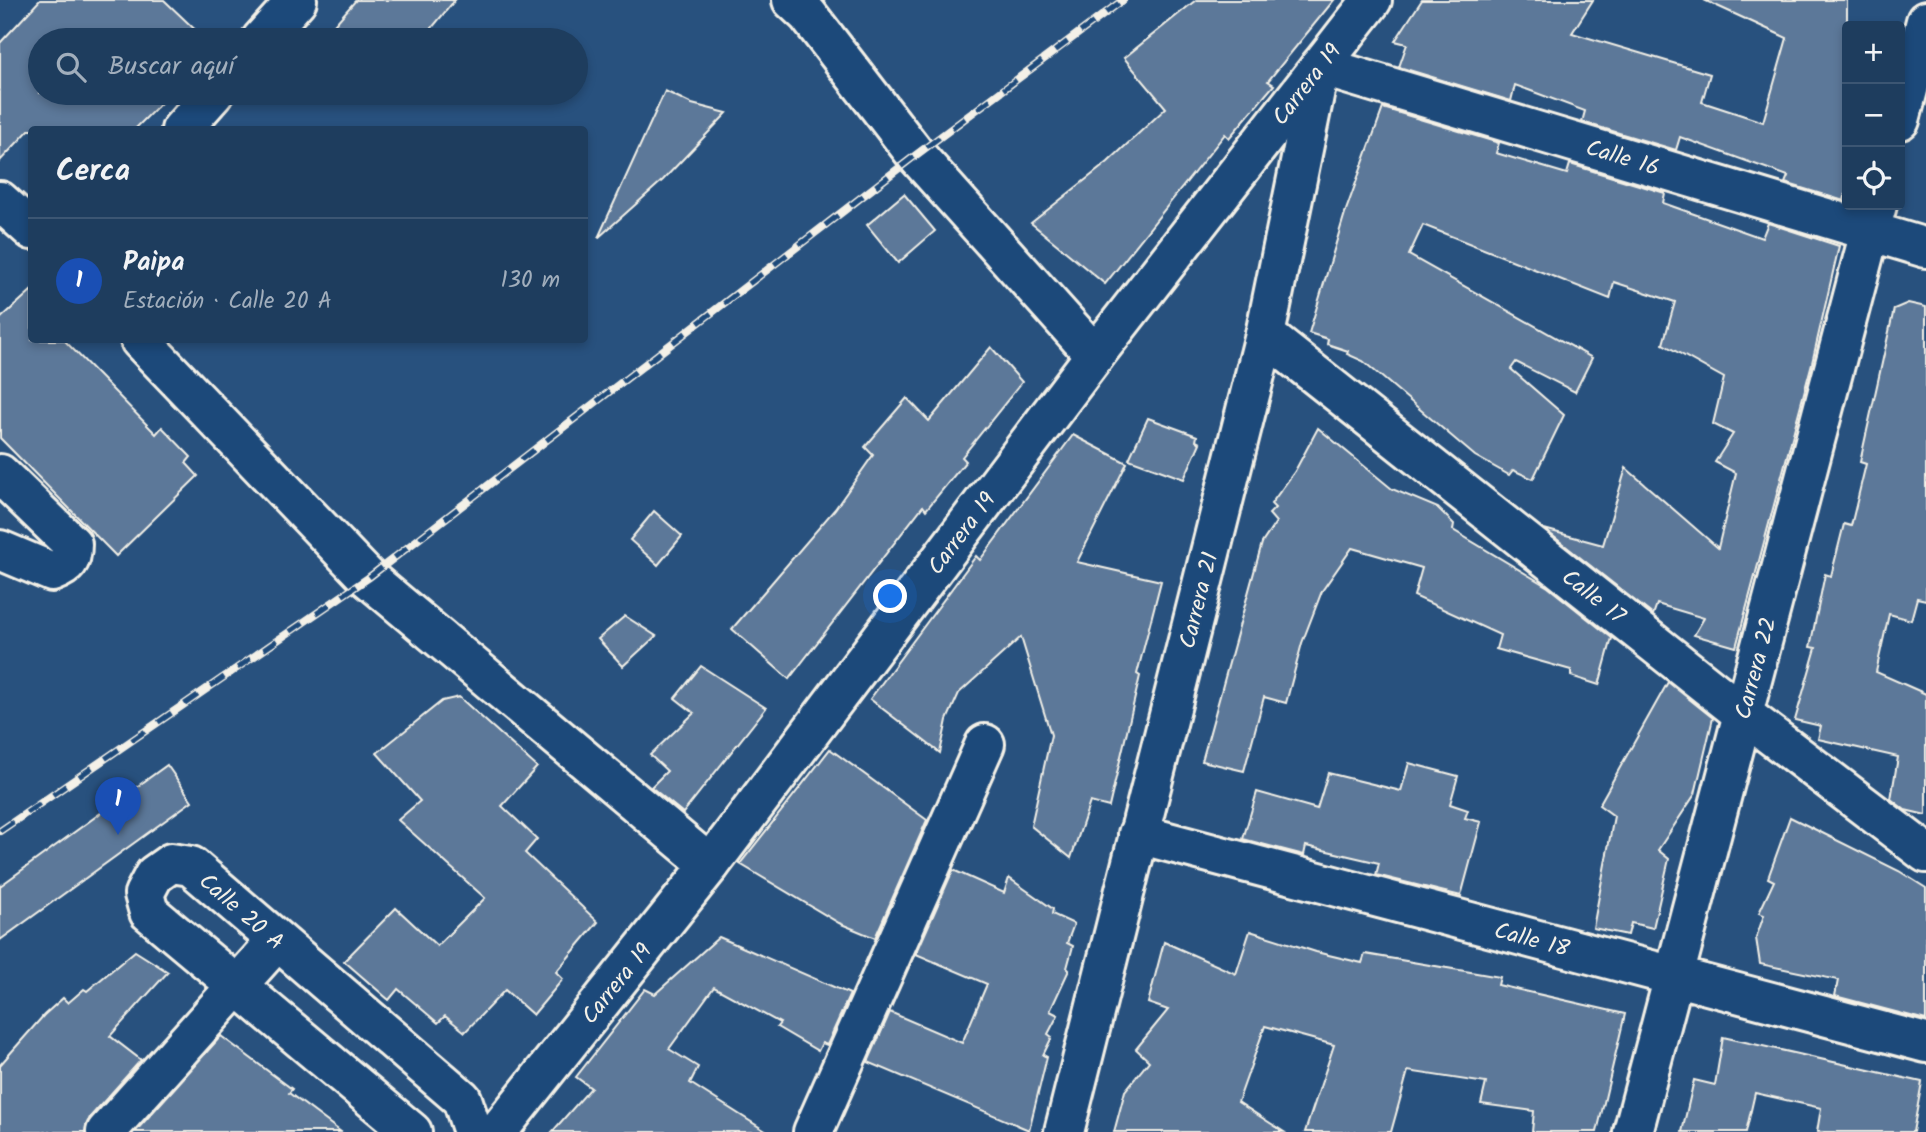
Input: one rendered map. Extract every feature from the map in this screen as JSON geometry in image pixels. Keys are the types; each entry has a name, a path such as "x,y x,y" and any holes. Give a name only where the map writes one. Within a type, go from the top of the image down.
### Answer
{"street":[{"path":"272,28 297,0"},
{"path":"792,0 808,15 916,155 1095,355"},
{"name":"Carrera 19","path":"497,1132 710,865 1095,355 1372,0"},
{"path":"1905,101 1926,21"},
{"name":"Calle 16","path":"1320,66 1874,218 1926,248"},
{"name":"Carrera 21","path":"1064,1132 1265,335 1320,66"},
{"path":"185,126 203,105"},
{"path":"0,201 28,226"},
{"name":"Carrera 22","path":"1633,1132 1874,218"},
{"name":"Calle 17","path":"1265,335 1743,714 1926,853"},
{"path":"143,343 368,578 710,865"},
{"path":"0,474 72,544 72,558 65,567 52,572 0,550"},
{"path":"813,1132 985,744"},
{"name":"Calle 18","path":"1138,834 1926,1042"},
{"name":"Calle 20 A","path":"412,1132 149,912 144,894 154,875 171,863 191,866 462,1099 473,1132"},
{"path":"106,1132 277,940"}],"building":[{"path":"40,0 164,0 193,28 28,28 28,105 159,105 138,126 28,126 28,131 0,161 0,43"},
{"path":"356,0 455,0 432,28 332,28"},
{"path":"1196,0 1334,0 1268,81 1274,85 1229,138 1225,134 1105,284 1031,223 1108,162 1166,108 1124,58"},
{"path":"1422,0 1593,0 1572,33 1710,74 1702,102 1763,122 1787,38 1704,0 1847,0 1847,21 1842,21 1842,200 1785,183 1788,176 1680,137 1676,150 1582,122 1585,111 1515,85 1511,101 1399,67 1407,44 1395,41"},
{"path":"665,91 692,104 727,113 663,180 598,238"},
{"path":"1383,108 1499,143 1496,153 1567,174 1570,164 1665,193 1663,203 1762,238 1768,223 1839,246 1812,363 1736,647 1694,635 1704,618 1657,604 1653,615 1544,529 1603,545 1626,468 1718,548 1736,473 1715,462 1733,434 1713,424 1724,378 1663,344 1675,302 1614,282 1610,299 1423,225 1409,255 1592,358 1575,392 1516,362 1511,369 1564,415 1533,479 1513,470 1509,475 1475,456 1363,361 1347,354 1348,351 1327,344 1328,339 1309,333 1345,213"},
{"path":"904,194 935,231 898,263 867,225"},
{"path":"28,294 28,343 67,343 156,434 162,427 191,457 186,463 198,476 116,556 0,438 0,319"},
{"path":"1908,303 1926,307 1926,600 1917,598 1911,620 1889,614 1876,672 1926,694 1926,815 1905,810 1891,799 1898,757 1818,739 1821,726 1795,720 1816,648 1810,647 1825,574 1831,576 1844,524 1851,526 1866,464 1860,462 1894,309"},
{"path":"991,347 1022,382 962,457 966,461 926,510 923,506 789,679 732,629 835,509 873,455 865,447 907,398 929,421"},
{"path":"1148,418 1197,436 1196,441 1200,443 1184,479 1129,459"},
{"path":"1318,428 1392,489 1438,508 1454,524 1453,530 1548,587 1612,638 1599,685 1571,676 1571,670 1496,649 1500,635 1414,596 1422,568 1352,548 1322,591 1302,643 1286,703 1264,697 1244,771 1202,761 1262,543 1276,522 1269,514 1275,508 1271,504 1295,471"},
{"path":"1073,435 1127,463 1077,562 1161,581 1137,674 1140,676 1109,807 1090,802 1071,858 1031,826 1051,735 1021,637 959,693 947,720 940,753 870,699 976,556 980,560"},
{"path":"654,511 682,536 658,565 630,540"},
{"path":"625,616 656,636 623,666 598,639"},
{"path":"701,666 766,708 683,813 651,787 667,771 650,755 694,713 675,698"},
{"path":"1668,682 1713,718 1695,794 1658,850 1669,859 1653,928 1631,923 1628,935 1593,928 1614,816 1599,805"},
{"path":"459,697 537,767 502,806 537,839 525,853 598,922 556,972 563,979 533,1015 505,990 465,1032 445,1016 438,1023 398,989 389,1000 344,961 396,908 437,946 485,898 398,820 420,801 377,753 442,701"},
{"path":"830,749 927,820 875,938 839,923 740,864"},
{"path":"1409,763 1458,776 1450,804 1468,810 1465,818 1481,822 1461,896 1376,875 1379,863 1306,846 1304,855 1243,839 1257,792 1317,809 1328,773 1401,791"},
{"path":"167,765 192,801 0,940 0,886"},
{"path":"1790,817 1899,871 1926,888 1926,1020 1835,996 1838,980 1760,964 1756,938 1764,915 1759,913 1774,881 1768,878"},
{"path":"953,870 1004,893 1009,878 1053,909 1052,914 1074,924 1067,943 1073,946 1067,968 1069,970 1050,1011 1058,1015 1048,1034 1052,1037 1043,1055 1047,1057 1029,1130 868,1062 890,1012 962,1043 987,984 916,954"},
{"path":"1250,931 1362,963 1365,954 1500,977 1498,985 1625,1014 1597,1132 1532,1132 1534,1111 1481,1104 1486,1083 1408,1071 1391,1132 1305,1132 1334,1045 1265,1026 1238,1102 1284,1132 1114,1132 1125,1091 1149,1061 1136,1049 1168,1010 1148,1003 1164,942 1236,974"},
{"path":"719,937 850,994 827,1045 822,1043 818,1051 777,1027 780,1023 714,987 669,1049 698,1067 690,1083 767,1132 552,1132 591,1088 576,1077 645,989 655,994"},
{"path":"135,951 168,972 110,1036 141,1060 90,1117 85,1132 0,1132 0,1065 44,1015 63,998 68,1003 84,989 87,991"},
{"path":"221,1036 292,1089 289,1093 341,1132 135,1132"},
{"path":"1723,1037 1922,1082 1913,1132 1817,1132 1821,1108 1755,1093 1746,1132 1682,1132 1694,1080 1715,1085"}],"railway":[{"path":"0,831 368,578 916,155 1123,0"}],"place":[{"name":"Paipa","path":"118,835"}]}
